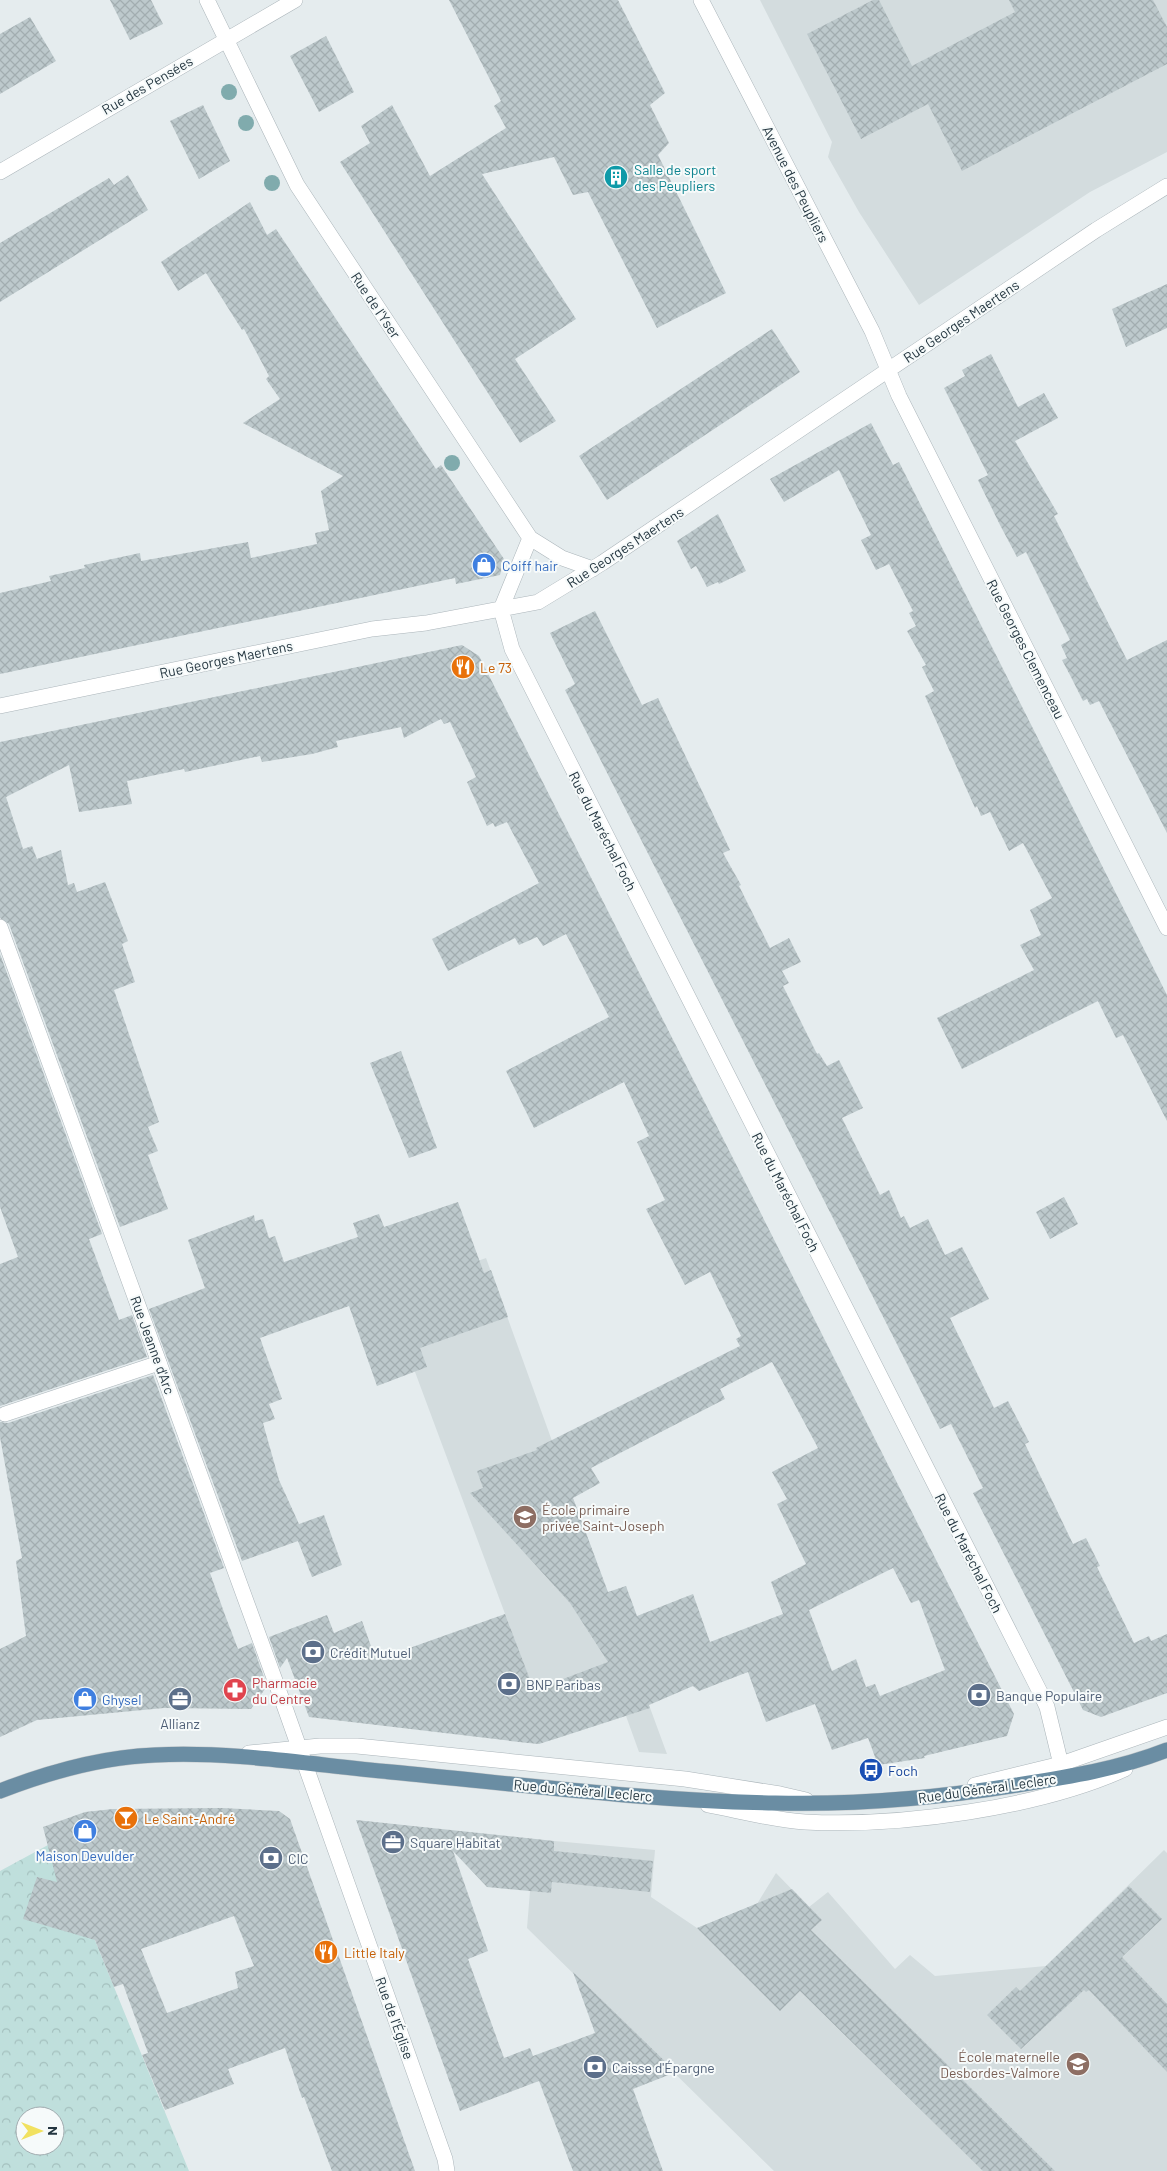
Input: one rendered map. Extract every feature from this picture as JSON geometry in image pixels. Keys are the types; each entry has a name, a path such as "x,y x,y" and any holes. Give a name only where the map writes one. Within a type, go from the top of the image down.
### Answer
{"main road":[{"name":"Rue du Général Leclerc","path":"1,1791 72,1768 135,1756 179,1754 230,1756 731,1802 818,1803 921,1798 1062,1770 1116,1766 1160,1753"}],"street":[{"name":"Rue de l'Yser","path":"207,0 286,163 312,210 530,538 562,558 593,569"},
{"name":"Rue des Pensées","path":"0,172 295,0"},
{"name":"Avenue des Peupliers","path":"702,0 872,331 889,369"},
{"name":"Rue Georges Maertens","path":"0,706 372,629 426,623 538,602 593,569 1118,215 1167,186"},
{"name":"Rue Georges Clemenceau","path":"889,369 899,396 1167,928"},
{"path":"501,609 530,538"},
{"name":"Rue du Maréchal Foch","path":"501,609 512,649 1040,1692 1047,1707 1062,1770"},
{"name":"Rue Jeanne d'Arc","path":"0,928 304,1764"},
{"path":"5,1414 159,1363"},
{"path":"1062,1770 1167,1728"},
{"path":"230,1756 299,1748 357,1746 606,1770 743,1787 818,1803"},
{"path":"668,1797 803,1821 840,1823 930,1816 1047,1796 1103,1777 1160,1753"},
{"name":"Rue de l'Église","path":"304,1764 448,2167"}],"shaded area":[{"path":"760,0 1167,0 1167,152 1090,192 919,305 859,212 828,157 832,142"},
{"name":"École primaire privée Saint-Joseph","path":"486,1258 667,1754 639,1752 626,1716 552,1740 386,1294"},
{"path":"554,1841 655,1850 651,1897 697,1928 757,1904 776,1873 809,1907 828,1892 895,1969 910,1955 935,1976 1046,1966 1164,1850 1167,1853 1167,2171 774,2171 527,1928 530,1891 551,1893"}],"green space":[{"path":"48,1845 94,1938 189,2171 0,2171 0,1871"}],"building":[{"path":"110,0 151,0 163,24 130,40"},
{"path":"449,0 618,0 665,93 650,105 669,143 658,155 726,293 657,328 588,192 573,195 554,157 482,174 576,319 515,359 556,421 520,443 340,162 370,143 361,126 392,105 430,176 506,128 494,106 501,101"},
{"path":"873,0 879,0 912,66 1015,12 1009,0 1153,0 1167,27 1167,64 962,171 928,104 861,139 807,34"},
{"path":"30,17 56,61 0,94 0,34"},
{"path":"326,36 354,92 319,112 290,56"},
{"path":"203,105 230,161 199,179 170,121"},
{"path":"128,175 148,210 0,302 0,243 109,178 114,185"},
{"path":"250,202 267,235 276,229 436,469 441,465 504,559 500,575 456,584 455,578 0,674 0,593 51,581 49,576 85,568 84,565 140,553 141,561 248,542 251,558 317,544 315,533 329,530 321,491 343,476 243,423 280,399 266,379 269,376 244,329 242,330 206,273 178,291 161,262"},
{"path":"1167,284 1167,328 1126,347 1112,309"},
{"path":"772,329 800,372 607,500 579,456"},
{"path":"991,354 1018,407 1044,393 1058,418 1015,441 1058,514 1054,516 1127,660 1167,640 1167,833 1099,701 1090,705 1087,699 1083,701 1062,660 1067,658 1061,645 1070,640 1026,552 1017,557 1000,525 978,480 988,475 944,388 965,376 962,370"},
{"path":"871,423 893,465 899,462 1167,995 1167,1121 1123,1035 1116,1038 1098,1001 962,1069 937,1018 1034,970 1020,945 1041,935 1030,910 1052,898 1023,843 1009,851 990,812 981,816 977,806 975,808 925,696 934,691 922,667 926,665 907,631 916,626 909,613 913,611 889,564 876,570 861,540 871,535 839,470 784,502 770,479"},
{"path":"718,514 746,571 719,584 718,582 707,587 696,566 691,569 677,541"},
{"path":"595,611 642,705 658,698 730,850 723,853 741,885 739,886 770,948 789,938 801,962 782,971 789,983 783,986 817,1054 819,1053 827,1066 839,1060 863,1108 842,1118 880,1195 889,1190 901,1218 904,1216 910,1228 928,1219 945,1255 962,1247 989,1299 950,1318 994,1408 1008,1401 1029,1442 1025,1444 1073,1544 1086,1538 1100,1566 1097,1567 1134,1643 1149,1636 1151,1641 1167,1634 1167,1693 1101,1717 1083,1710 973,1493 983,1488 951,1424 940,1429 565,690 575,684 550,633"},
{"path":"462,645 479,656 1014,1714 1007,1736 924,1756 925,1758 878,1765 868,1738 832,1750 815,1704 766,1722 748,1672 699,1691 693,1686 649,1705 650,1708 539,1744 309,1717 287,1658 280,1668 269,1637 327,1615 334,1633 362,1621 376,1660 505,1614 534,1690 608,1662 570,1603 470,1493 483,1488 477,1471 537,1450 536,1448 740,1346 736,1339 741,1336 710,1272 685,1285 646,1209 665,1200 637,1142 649,1136 624,1082 534,1128 506,1071 609,1017 566,934 543,946 537,937 519,945 515,938 448,971 432,939 539,883 507,822 495,827 493,823 487,826 467,782 476,777 450,722 444,724 441,719 404,738 401,727 336,741 338,747 312,754 262,762 260,756 185,772 184,769 127,781 132,804 79,812 69,765 6,797 23,849 32,846 37,859 61,850 68,885 74,883 77,892 105,882 128,941 122,944 135,982 114,990 159,1122 148,1127 158,1151 148,1155 168,1209 120,1227 9,924 0,918 0,742","holes":["772,1362 818,1448 772,1472 787,1499 777,1504 806,1564 771,1582 783,1614 710,1642 693,1594 637,1616 626,1586 608,1592 573,1498 600,1483 591,1468 725,1399 720,1389","893,1568 911,1603 919,1600 945,1670 880,1696 875,1684 866,1687 856,1659 832,1671 809,1610"]},
{"path":"0,954 102,1234 89,1239 119,1320 132,1315 147,1357 0,1406 0,1264 18,1257 0,1207"},
{"path":"401,1051 437,1148 409,1158 370,1063"},
{"path":"1064,1197 1078,1224 1050,1239 1036,1212"},
{"path":"458,1202 484,1273 491,1270 508,1317 420,1348 427,1367 377,1386 349,1306 260,1338 282,1399 269,1404 275,1419 263,1423 279,1480 299,1524 324,1515 342,1565 312,1577 298,1541 242,1561 149,1309 205,1288 188,1240 254,1215 255,1221 263,1219 269,1238 275,1236 284,1262 358,1237 353,1223 379,1214 384,1227"},
{"path":"153,1375 224,1568 210,1573 225,1615 238,1649 252,1643 267,1686 251,1709 164,1708 37,1720 0,1737 0,1649 26,1636 16,1561 22,1558 0,1437 0,1422 8,1423"},
{"path":"222,1808 279,1811 290,1819 415,2171 332,2171 304,2097 302,2098 285,2048 228,2069 234,2084 165,2110 142,2055 148,2053 123,1984 114,1987 95,1940 23,1919 37,1877 57,1882 43,1827 85,1812 113,1809","holes":["234,1916 254,1966 235,1972 238,1988 167,2013 141,1949"]},
{"path":"356,1820 554,1841 554,1851 653,1861 650,1892 552,1882 551,1893 487,1887 453,1851 488,1951 468,1959 504,2058 530,2048 533,2056 595,2033 573,1972 676,2072 633,2089 663,2171 573,2171 539,2081 460,2111"},
{"path":"1129,1886 1162,1919 1122,1957 1167,2004 1167,2072 1089,1990 1086,1992 1084,1990 1021,2049 987,2015 1016,1987 1020,1991"},
{"path":"792,1889 822,1920 811,1930 1055,2171 983,2171 800,1991 780,2011 697,1928"}],"place":[{"name":"Salle de sport des Peupliers","path":"616,177"},
{"name":"Coiff hair","path":"484,565"},
{"name":"Le 73","path":"463,667"},
{"name":"École primaire privée Saint-Joseph","path":"525,1517"},
{"name":"Crédit Mutuel","path":"313,1652"},
{"name":"BNP Paribas","path":"509,1684"},
{"name":"Pharmacie du Centre","path":"235,1690"},
{"name":"Banque Populaire","path":"979,1695"},
{"name":"Ghysel","path":"85,1699"},
{"name":"Allianz","path":"180,1699"},
{"name":"Foch","path":"871,1770"},
{"name":"Le Saint-André","path":"126,1818"},
{"name":"Maison Devulder","path":"85,1831"},
{"name":"Square Habitat","path":"393,1842"},
{"name":"CIC","path":"271,1858"},
{"name":"Little Italy","path":"326,1952"},
{"name":"École maternelle Desbordes-Valmore","path":"1078,2064"},
{"name":"Caisse d'Épargne","path":"595,2067"}]}
